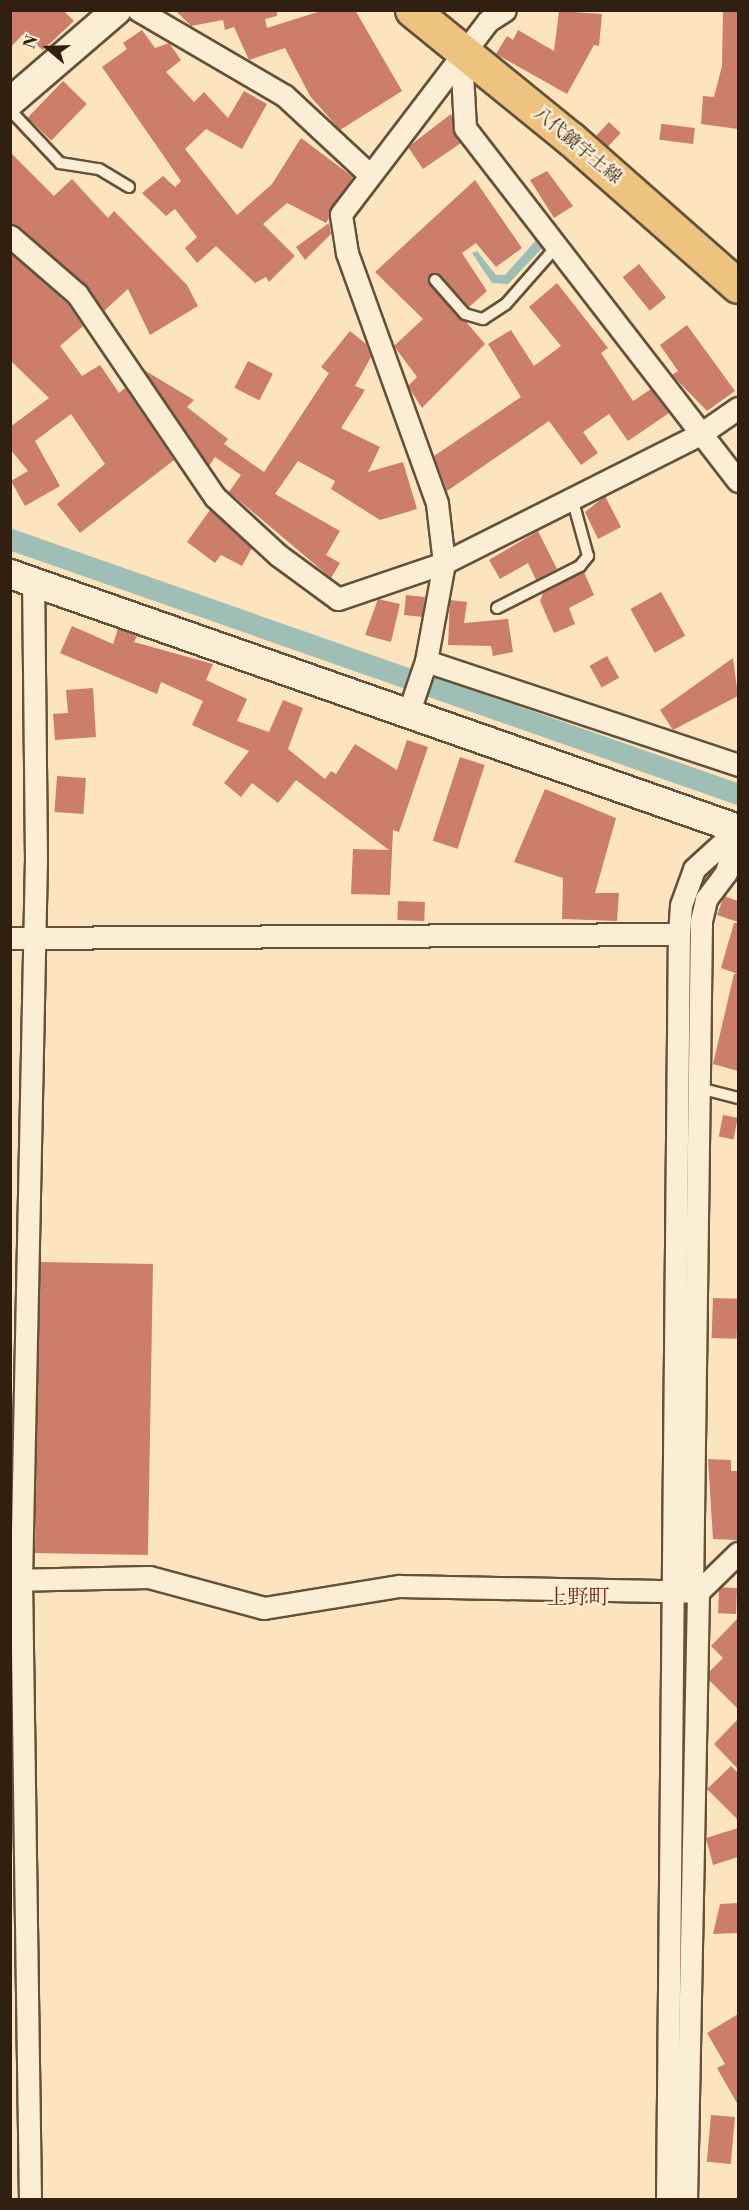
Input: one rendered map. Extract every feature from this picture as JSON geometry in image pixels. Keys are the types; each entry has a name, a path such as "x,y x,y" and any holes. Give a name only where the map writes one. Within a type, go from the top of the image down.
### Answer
{"main road":[{"name":"八代鏡宇土線","path":"412,10 461,54 571,139 738,286"}],"street":[{"path":"10,102 117,10"},
{"path":"138,10 285,96 370,175"},
{"path":"408,713 425,662 444,562 437,503 347,253 341,214 461,54 488,21 505,10"},
{"path":"461,54 465,128 738,482"},
{"path":"10,236 77,294 194,471 278,555 338,598 444,562 702,433 738,408"},
{"path":"30,2199 16,1580 33,938 22,578 738,829"},
{"path":"425,662 738,765"},
{"path":"666,2199 669,1591 679,934 681,905 694,868 738,829"},
{"path":"686,2199 695,1592 701,921 706,899 726,872 738,829"},
{"path":"10,938 679,934"},
{"path":"677,1089 699,1088"},
{"path":"676,1158 699,1157"},
{"path":"16,1580 149,1577 264,1608 399,1586 695,1592 738,1556"}],"lane":[{"path":"10,110 60,163 99,169 129,187"},
{"path":"435,280 465,314 483,319 506,304 557,246"},
{"path":"497,608 580,566 588,556 572,498"},
{"path":"699,1088 738,1098"}],"water":[{"path":"538,238 546,244 508,284 492,283 472,253 477,251 496,275 505,275"}],"building":[{"path":"10,10 63,10 74,21 43,50 23,34 10,48"},
{"path":"175,10 277,10 277,16 265,19 267,28 324,10 355,10 402,91 340,130 310,96 285,48 249,60 234,27 225,30 223,20 191,26"},
{"path":"723,10 738,10 738,129 701,124 703,96 714,97 722,66"},
{"path":"559,11 602,14 599,46 594,45 567,94 496,54 507,36 513,40 518,30 554,51"},
{"path":"142,30 155,48 169,43 181,60 166,72 194,102 204,92 228,118 244,91 267,104 242,149 206,129 185,149 237,215 272,184 301,138 353,177 326,223 287,203 263,224 295,256 269,282 266,277 255,283 216,246 197,263 185,248 197,237 175,209 166,216 142,193 163,176 175,187 181,181 102,67 127,49 123,43"},
{"path":"63,81 87,104 51,141 28,118"},
{"path":"451,114 461,143 423,169 408,147"},
{"path":"609,122 621,133 608,147 596,136"},
{"path":"661,124 695,128 693,144 659,140"},
{"path":"10,152 54,196 72,179 108,218 114,211 187,285 198,306 150,335 128,289 104,311 85,284 10,224"},
{"path":"547,171 573,206 554,218 530,180"},
{"path":"475,180 522,248 496,267 476,243 462,253 487,291 469,307 440,275 428,277 485,344 422,408 408,386 417,377 394,346 423,319 375,272"},
{"path":"329,223 331,234 305,260 296,247"},
{"path":"10,253 67,303 83,326 60,346 82,376 100,365 119,393 125,388 174,460 80,533 57,504 105,464 71,414 35,441 60,486 25,506 11,481 28,471 10,449 10,427 49,398 10,360"},
{"path":"639,264 666,297 650,311 623,277"},
{"path":"557,283 608,348 601,353 633,401 651,389 669,413 628,441 609,414 583,432 598,453 581,465 549,421 447,491 434,456 521,397 488,344 511,330 534,366 561,346 529,307"},
{"path":"687,325 735,391 707,411 672,375 678,371 660,345"},
{"path":"350,331 366,344 371,357 355,386 365,390 341,428 380,447 368,472 403,462 417,509 380,520 331,489 335,481 298,461 275,494 340,531 326,555 340,563 331,578 229,492 241,475 215,457 209,466 144,370 194,400 187,407 228,439 224,444 264,472 329,373 321,367"},
{"path":"248,361 273,374 259,400 234,388"},
{"path":"605,496 621,527 598,539 585,512"},
{"path":"210,510 252,548 242,566 221,555 215,563 187,542"},
{"path":"538,531 557,569 536,580 528,563 500,579 489,560"},
{"path":"584,572 594,595 569,608 575,624 554,633 540,601 543,593"},
{"path":"661,592 685,636 655,653 630,609"},
{"path":"406,595 425,597 423,617 404,615"},
{"path":"378,599 400,604 391,642 365,635"},
{"path":"450,600 467,602 464,623 508,619 513,652 493,656 491,646 448,645"},
{"path":"72,626 113,644 118,629 137,636 134,642 213,664 206,680 247,699 237,721 269,732 283,700 303,708 288,749 325,779 331,771 336,774 355,744 397,770 407,740 428,747 399,832 393,830 390,895 351,894 353,849 389,850 296,780 278,803 252,783 241,797 224,783 249,751 192,725 203,701 161,682 157,694 60,653"},
{"path":"607,656 619,678 602,688 590,666"},
{"path":"733,658 738,696 673,730 660,710"},
{"path":"93,688 96,737 55,740 53,714 68,713 66,690"},
{"path":"460,757 485,765 458,849 433,841"},
{"path":"57,776 86,778 83,814 54,812"},
{"path":"545,789 616,818 595,893 619,893 617,921 562,919 563,878 514,862"},
{"path":"724,896 738,901 738,922 717,915"},
{"path":"398,901 425,902 424,921 397,920"},
{"path":"734,923 738,923 738,974 721,968"},
{"path":"734,974 738,974 738,1071 713,1064"},
{"path":"723,1115 738,1118 734,1139 719,1137"},
{"path":"40,1262 153,1264 148,1555 35,1553"},
{"path":"713,1298 738,1299 737,1339 712,1338"},
{"path":"708,1459 731,1460 731,1471 738,1471 737,1540 713,1539"},
{"path":"719,1587 737,1588 736,1614 718,1613"},
{"path":"738,1618 738,1709 709,1680 709,1672 723,1658 711,1646"},
{"path":"738,1719 738,1769 714,1744"},
{"path":"731,1766 738,1773 738,1820 707,1789"},
{"path":"738,1828 738,1857 713,1865 706,1838"},
{"path":"738,1903 738,1933 713,1934 720,1904"},
{"path":"738,2014 738,2105 717,2068 725,2064 707,2033"},
{"path":"711,2115 735,2117 731,2164 707,2162"}],"waterway":[{"path":"10,539 738,794"}],"district":[{"name":"上野町","path":"578,1598"}]}
